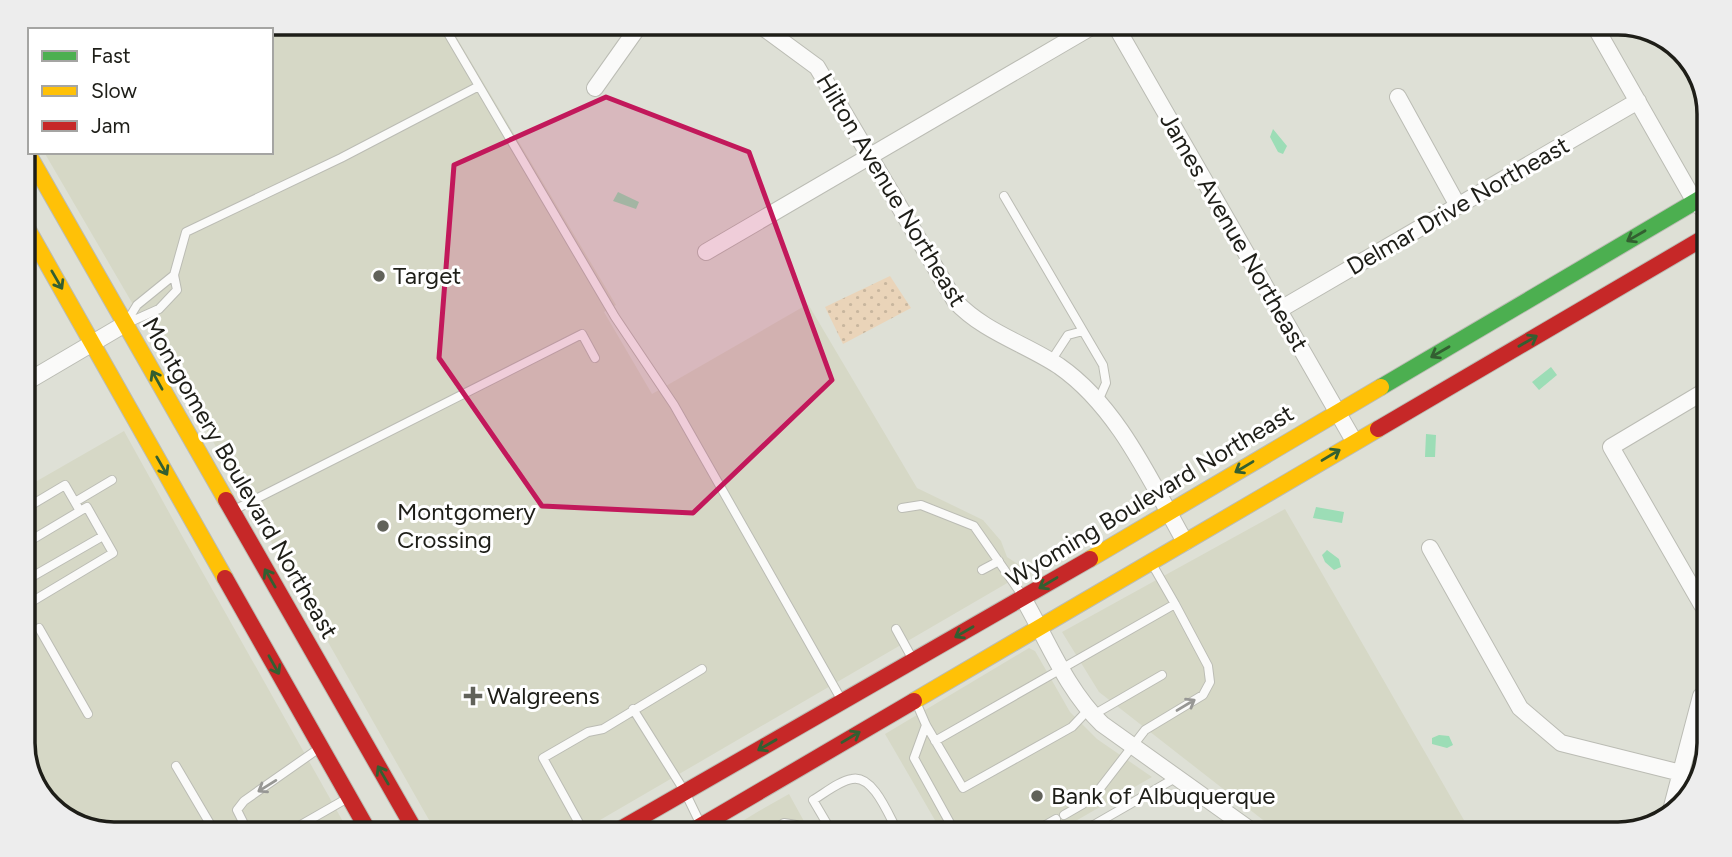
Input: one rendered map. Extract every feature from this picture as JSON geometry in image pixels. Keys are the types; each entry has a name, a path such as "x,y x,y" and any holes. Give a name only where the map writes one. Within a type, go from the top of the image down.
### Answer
{"main road":[{"name":"Montgomery Boulevard Northeast","path":"35,166 410,822"},
{"name":"Wyoming Boulevard Northeast","path":"633,822 1024,598 1697,200"},
{"path":"35,242 363,822"},
{"path":"717,822 1040,625 1697,242"}],"street":[{"path":"595,88 633,35"},
{"name":"Hilton Avenue Northeast","path":"773,35 817,67 955,302 981,324 1051,361 1099,399 1185,542"},
{"path":"706,251 1078,35"},
{"name":"James Avenue Northeast","path":"1121,35 1353,441"},
{"path":"1600,35 1638,101 1697,192"},
{"path":"1398,97 1458,206"},
{"name":"Delmar Drive Northeast","path":"1279,310 1638,101"},
{"path":"35,377 125,324"},
{"path":"1697,396 1611,447 1697,596"},
{"path":"1430,548 1520,708 1541,728 1561,743 1681,773"},
{"path":"1024,598 1090,713 1239,822"},
{"path":"1675,797 1697,711"}],"lane":[{"path":"449,35 615,317 674,405 842,702"},
{"path":"125,324 159,309 177,290 174,275 187,232 341,158 381,134 479,86"},
{"path":"1004,196 1083,331 1106,376 1099,399"},
{"path":"125,324 137,305 174,275"},
{"path":"1051,361 1068,335 1083,331"},
{"path":"232,512 582,334 595,358"},
{"path":"75,502 112,480"},
{"path":"35,503 65,485 80,511"},
{"path":"902,508 921,505 974,526 1024,598"},
{"path":"35,538 87,507 113,552 35,600"},
{"path":"35,575 103,536"},
{"path":"982,570 999,561"},
{"path":"1051,822 1087,802 1145,730 1202,695 1210,682 1208,666 1151,561"},
{"path":"935,741 1175,604"},
{"path":"39,628 88,714"},
{"path":"896,629 914,661"},
{"path":"578,822 543,758 588,732 603,729 702,669"},
{"path":"915,699 926,725 963,788 1072,727 1090,713 1162,675"},
{"path":"633,709 685,792 700,822"},
{"path":"926,725 914,758 949,822"},
{"path":"243,822 237,810 244,801 321,748"},
{"path":"176,766 209,822"},
{"path":"1099,822 1177,777"},
{"path":"826,822 813,800 853,778 863,779 891,822"},
{"path":"306,822 349,797"}],"highlighted area":[{"path":"606,97 749,152 832,380 693,513 542,506 439,358 454,165"}],"shaded area":[{"path":"273,35 455,35 616,305 604,312 652,394 808,304 917,488 983,520 1001,541 1007,557 1028,571 597,822 430,822 253,510 45,154 273,154"},
{"path":"1273,129 1287,146 1283,154 1278,152 1270,137"},
{"path":"618,192 639,202 636,209 613,201"},
{"path":"890,276 911,308 843,344 825,307"},
{"path":"1551,367 1557,375 1539,390 1532,382"},
{"path":"124,431 343,822 103,821 79,814 55,795 39,769 35,748 35,482"},
{"path":"1426,434 1436,435 1435,457 1425,457"},
{"path":"1316,507 1344,512 1342,523 1313,518"},
{"path":"1285,509 1465,822 1266,822 1099,692 1062,632"},
{"path":"1327,550 1339,559 1341,567 1334,570 1325,562 1322,555"},
{"path":"1029,648 1035,651 1070,712 1097,739 1152,777 1074,822 936,822 885,734"},
{"path":"1439,735 1449,736 1453,745 1447,748 1432,744 1432,738"},
{"path":"789,794 804,822 741,822"}],"traffic: fast":[{"path":"1381,387 1697,200"}],"traffic: slow":[{"path":"35,166 226,500"},
{"path":"35,242 225,578"},
{"path":"1090,559 1381,387"},
{"path":"914,701 1378,429"}],"traffic: jam":[{"path":"1378,429 1697,242"},
{"path":"226,500 410,822"},
{"path":"633,822 1090,559"},
{"path":"225,578 363,822"},
{"path":"707,822 914,701"}],"place":[{"name":"Target","path":"379,276"},
{"name":"Montgomery Crossing","path":"383,526"},
{"name":"Walgreens","path":"473,696"},
{"name":"Bank of Albuquerque","path":"1037,796"}]}
